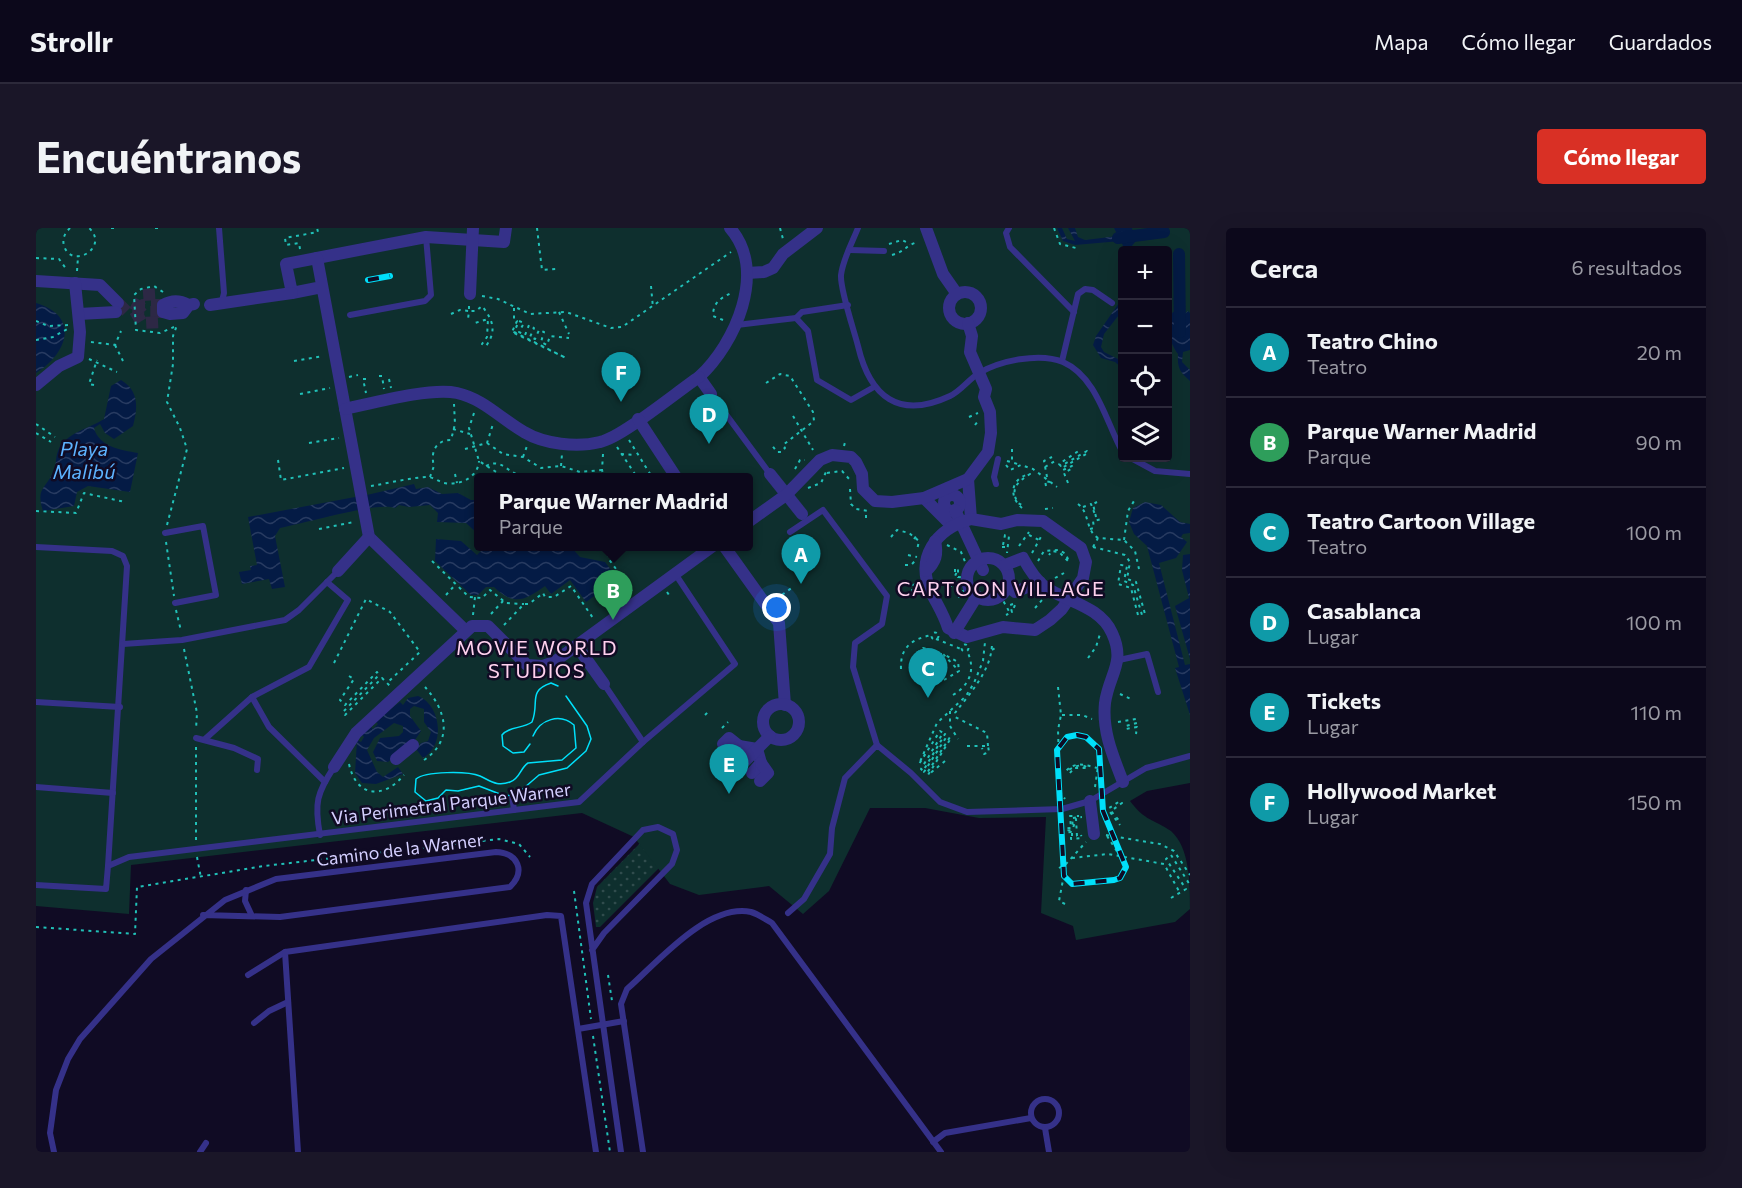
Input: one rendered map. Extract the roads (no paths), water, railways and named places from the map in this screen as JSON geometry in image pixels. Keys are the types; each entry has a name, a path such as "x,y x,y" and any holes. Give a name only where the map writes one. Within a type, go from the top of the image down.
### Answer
{"street":[{"path":"292,293 286,264 434,234 473,233 504,242 506,228"},
{"path":"345,409 435,392 455,392 480,402 524,432 542,440 567,444 612,436 699,377 719,354 737,323 746,279 740,245 730,228"},
{"path":"746,279 773,268 783,254 817,228"},
{"path":"470,294 473,233"},
{"path":"928,233 944,274 957,294"},
{"path":"317,258 369,537 472,627"},
{"path":"36,280 100,285 117,308 79,314"},
{"path":"36,385 59,366 78,357 79,314 75,283"},
{"path":"215,305 322,287"},
{"path":"972,293 981,305 980,315 968,323 957,321 950,313 950,302 957,294 972,293"},
{"path":"158,294 172,301 192,305 183,313 165,318 163,305 172,301"},
{"path":"753,518 786,495 820,460 832,455 851,457 862,474 861,484 865,493 874,501 892,502 924,498 948,492 968,479 988,452 991,434 990,412 984,397 986,389 970,352 972,336 968,323"},
{"path":"699,377 711,394"},
{"path":"638,419 673,473"},
{"path":"770,474 804,518"},
{"path":"924,498 959,519 1001,524 1028,515 1043,521 1087,548 1083,578 1069,600 1050,620 1035,630 1018,627 988,630 967,637 954,633 948,628 942,610 931,593 924,562 937,539 959,519 968,479"},
{"path":"948,492 945,506 959,519 981,565"},
{"path":"338,571 369,537"},
{"path":"334,767 368,721 472,627 488,626 526,665 543,666 554,663 707,551"},
{"path":"728,551 779,623 785,705"},
{"path":"954,633 969,582 981,565 993,555 1005,565 1008,572 997,595"},
{"path":"1005,565 1023,558 1043,584 1093,611 1111,630 1119,650 1119,660 1105,701 1107,740 1123,782"},
{"path":"969,582 997,595 1043,584"},
{"path":"577,646 604,684"},
{"path":"785,705 798,716 795,732 781,740 770,736 764,726 765,714 774,706 785,705"},
{"path":"742,763 770,736"},
{"path":"396,759 413,745"},
{"path":"731,748 757,749"},
{"path":"756,777 761,764 757,749"},
{"path":"1090,801 1086,816 1094,834"}],"lane":[{"path":"215,305 224,293 219,228"},
{"path":"858,228 841,277 862,364 874,387 896,404 918,405 954,393 979,373 1029,358 1062,361 1094,390 1118,442"},
{"path":"1009,228 1006,233 1010,247 1074,312"},
{"path":"350,315 424,301 431,295 434,234"},
{"path":"850,250 884,251"},
{"path":"1062,361 1078,294 1085,289 1094,290 1112,303"},
{"path":"737,323 796,318 802,312 848,305"},
{"path":"796,318 808,331 818,380 851,400 874,387"},
{"path":"951,384 954,393"},
{"path":"711,394 770,474"},
{"path":"996,484 994,477 998,459"},
{"path":"1138,462 1155,471 1190,474"},
{"path":"790,532 804,518 823,510 887,596 882,624 855,643 853,667 877,745 911,773 940,802 967,812 1069,807 1090,801 1146,768 1190,756"},
{"path":"165,533 203,526 216,595 175,603"},
{"path":"36,547 112,551 123,556 127,566 120,707 106,889 36,885"},
{"path":"123,644 182,640 285,620 338,571"},
{"name":"Via Perimetral Parque Warner","path":"108,866 129,857 579,802 643,742 735,664 676,575"},
{"path":"205,739 252,697 309,668 348,600 327,582"},
{"path":"1119,660 1148,654 1158,692"},
{"path":"604,684 643,742"},
{"path":"252,697 268,727 325,782"},
{"path":"36,702 120,707"},
{"path":"196,738 205,739 258,759 257,770"},
{"path":"788,913 804,899 830,854 832,828 845,778 877,745"},
{"path":"320,835 316,806 320,790 334,767"},
{"path":"36,788 112,793"},
{"path":"512,795 514,810"},
{"path":"592,950 604,933 672,864 677,849 673,834 658,827 643,830 592,884 586,903 592,950 621,1152"},
{"name":"Camino de la Warner","path":"54,1152 50,1133 56,1090 68,1059 80,1039 151,959 203,915 225,900 276,879 496,852 508,852 516,859 520,869 518,879 510,887 280,916 203,915"},
{"path":"246,890 244,901 252,915"},
{"path":"644,1152 621,1004 627,989 702,923 723,913 753,912 772,923 941,1152"},
{"path":"248,975 285,952 547,915 561,916 596,1152"},
{"path":"285,952 298,1152"},
{"path":"254,1023 269,1011 288,1002"},
{"path":"578,1029 624,1021"},
{"path":"1047,1098 1055,1102 1059,1112 1058,1120 1045,1128 1035,1124 1031,1118 1032,1105 1038,1100 1047,1098"},
{"path":"933,1142 945,1133 1031,1118"},
{"path":"1045,1128 1049,1152"},
{"path":"200,1152 206,1143"}],"water":[{"path":"1057,228 1062,228 1067,239 1075,241 1068,228 1075,228 1078,237 1085,240 1118,236 1114,228 1132,228 1136,241 1132,246 1123,246 1121,241 1075,245 1063,241"},
{"path":"36,303 50,309 59,317 64,326 64,335 62,345 56,355 36,373"},
{"path":"1118,304 1118,316 1104,334 1101,347 1104,352 1118,359 1118,365 1101,358 1093,345 1096,336"},
{"path":"1178,311 1179,319 1188,311 1190,313 1190,350 1183,352 1182,362 1190,370 1190,381 1180,369 1178,354 1172,342 1173,312"},
{"name":"Playa Malibú","path":"121,380 131,389 136,400 133,426 114,439 105,433 100,424 94,428 101,440 112,447 138,453 130,492 88,486 77,492 74,506 43,511 40,498 42,490 54,470 57,454 62,445 72,435 104,419 111,386"},
{"path":"414,484 416,489 428,487 442,494 458,493 474,500 474,530 466,523 437,522 438,513 430,505 409,507 399,505 395,508 374,508 344,513 280,528 275,536 285,587 272,589 269,579 242,584 239,572 251,570 250,566 257,565 248,517"},
{"path":"1145,502 1161,505 1180,522 1190,524 1190,533 1183,534 1181,537 1187,542 1176,558 1159,563 1185,665 1190,664 1190,715 1175,668 1179,667 1147,546 1134,534 1129,522 1133,508"},
{"path":"436,539 461,541 477,555 481,551 575,551 580,557 605,562 618,579 586,602 570,580 551,594 545,586 519,599 507,597 494,587 486,587 478,595 471,595 435,561"},
{"path":"1190,554 1190,659 1175,606 1189,598 1182,570 1183,555"},
{"path":"418,696 426,701 436,716 438,735 430,752 423,758 416,749 421,743 428,741 431,732 424,722 424,709 414,706 410,709 410,716 421,731 415,740 388,762 377,761 373,752 380,738 399,736 403,732 403,726 394,723 374,738 367,750 377,772 383,777 398,767 403,774 376,784 362,783 355,773 357,740 361,742 364,737 361,733 370,726 373,729 378,724 375,721 400,702 403,705 408,698"}],"waterway":[{"path":"1118,238 1164,232"},
{"path":"1179,254 1180,332"}],"tunnel":[{"path":"135,311 143,295 158,294"},
{"path":"118,303 127,312 163,312"},
{"path":"135,311 143,305 163,305"},
{"path":"135,311 142,323 161,322"}],"tram line":[{"path":"530,744 524,752 513,753 503,746 502,735 508,730 532,722 539,690 551,683 558,686"},
{"path":"533,736 540,725 545,722 563,719 574,725 576,748 562,760 528,763 513,781 501,784 474,774 428,774 416,779 415,792 426,801 438,798 446,790 458,791 479,786 505,796 517,794 539,775 567,768 586,751 591,739 587,726 566,696"}],"railway":[{"path":"368,280 390,276"},
{"path":"1077,735 1086,737 1099,749 1103,811 1126,867 1120,878 1114,880 1072,884 1064,876 1057,750 1067,737 1077,735"}],"place":[{"name":"Hollywood Market","path":"621,402"},
{"name":"Casablanca","path":"709,444"},
{"name":"Teatro Chino","path":"801,584"},
{"name":"Parque Warner Madrid","path":"613,620"},
{"name":"Teatro Cartoon Village","path":"928,698"},
{"name":"Tickets","path":"729,794"}],"district":[{"name":"CARTOON VILLAGE","path":"1001,588"},
{"name":"MOVIE WORLD STUDIOS","path":"537,658"}]}
